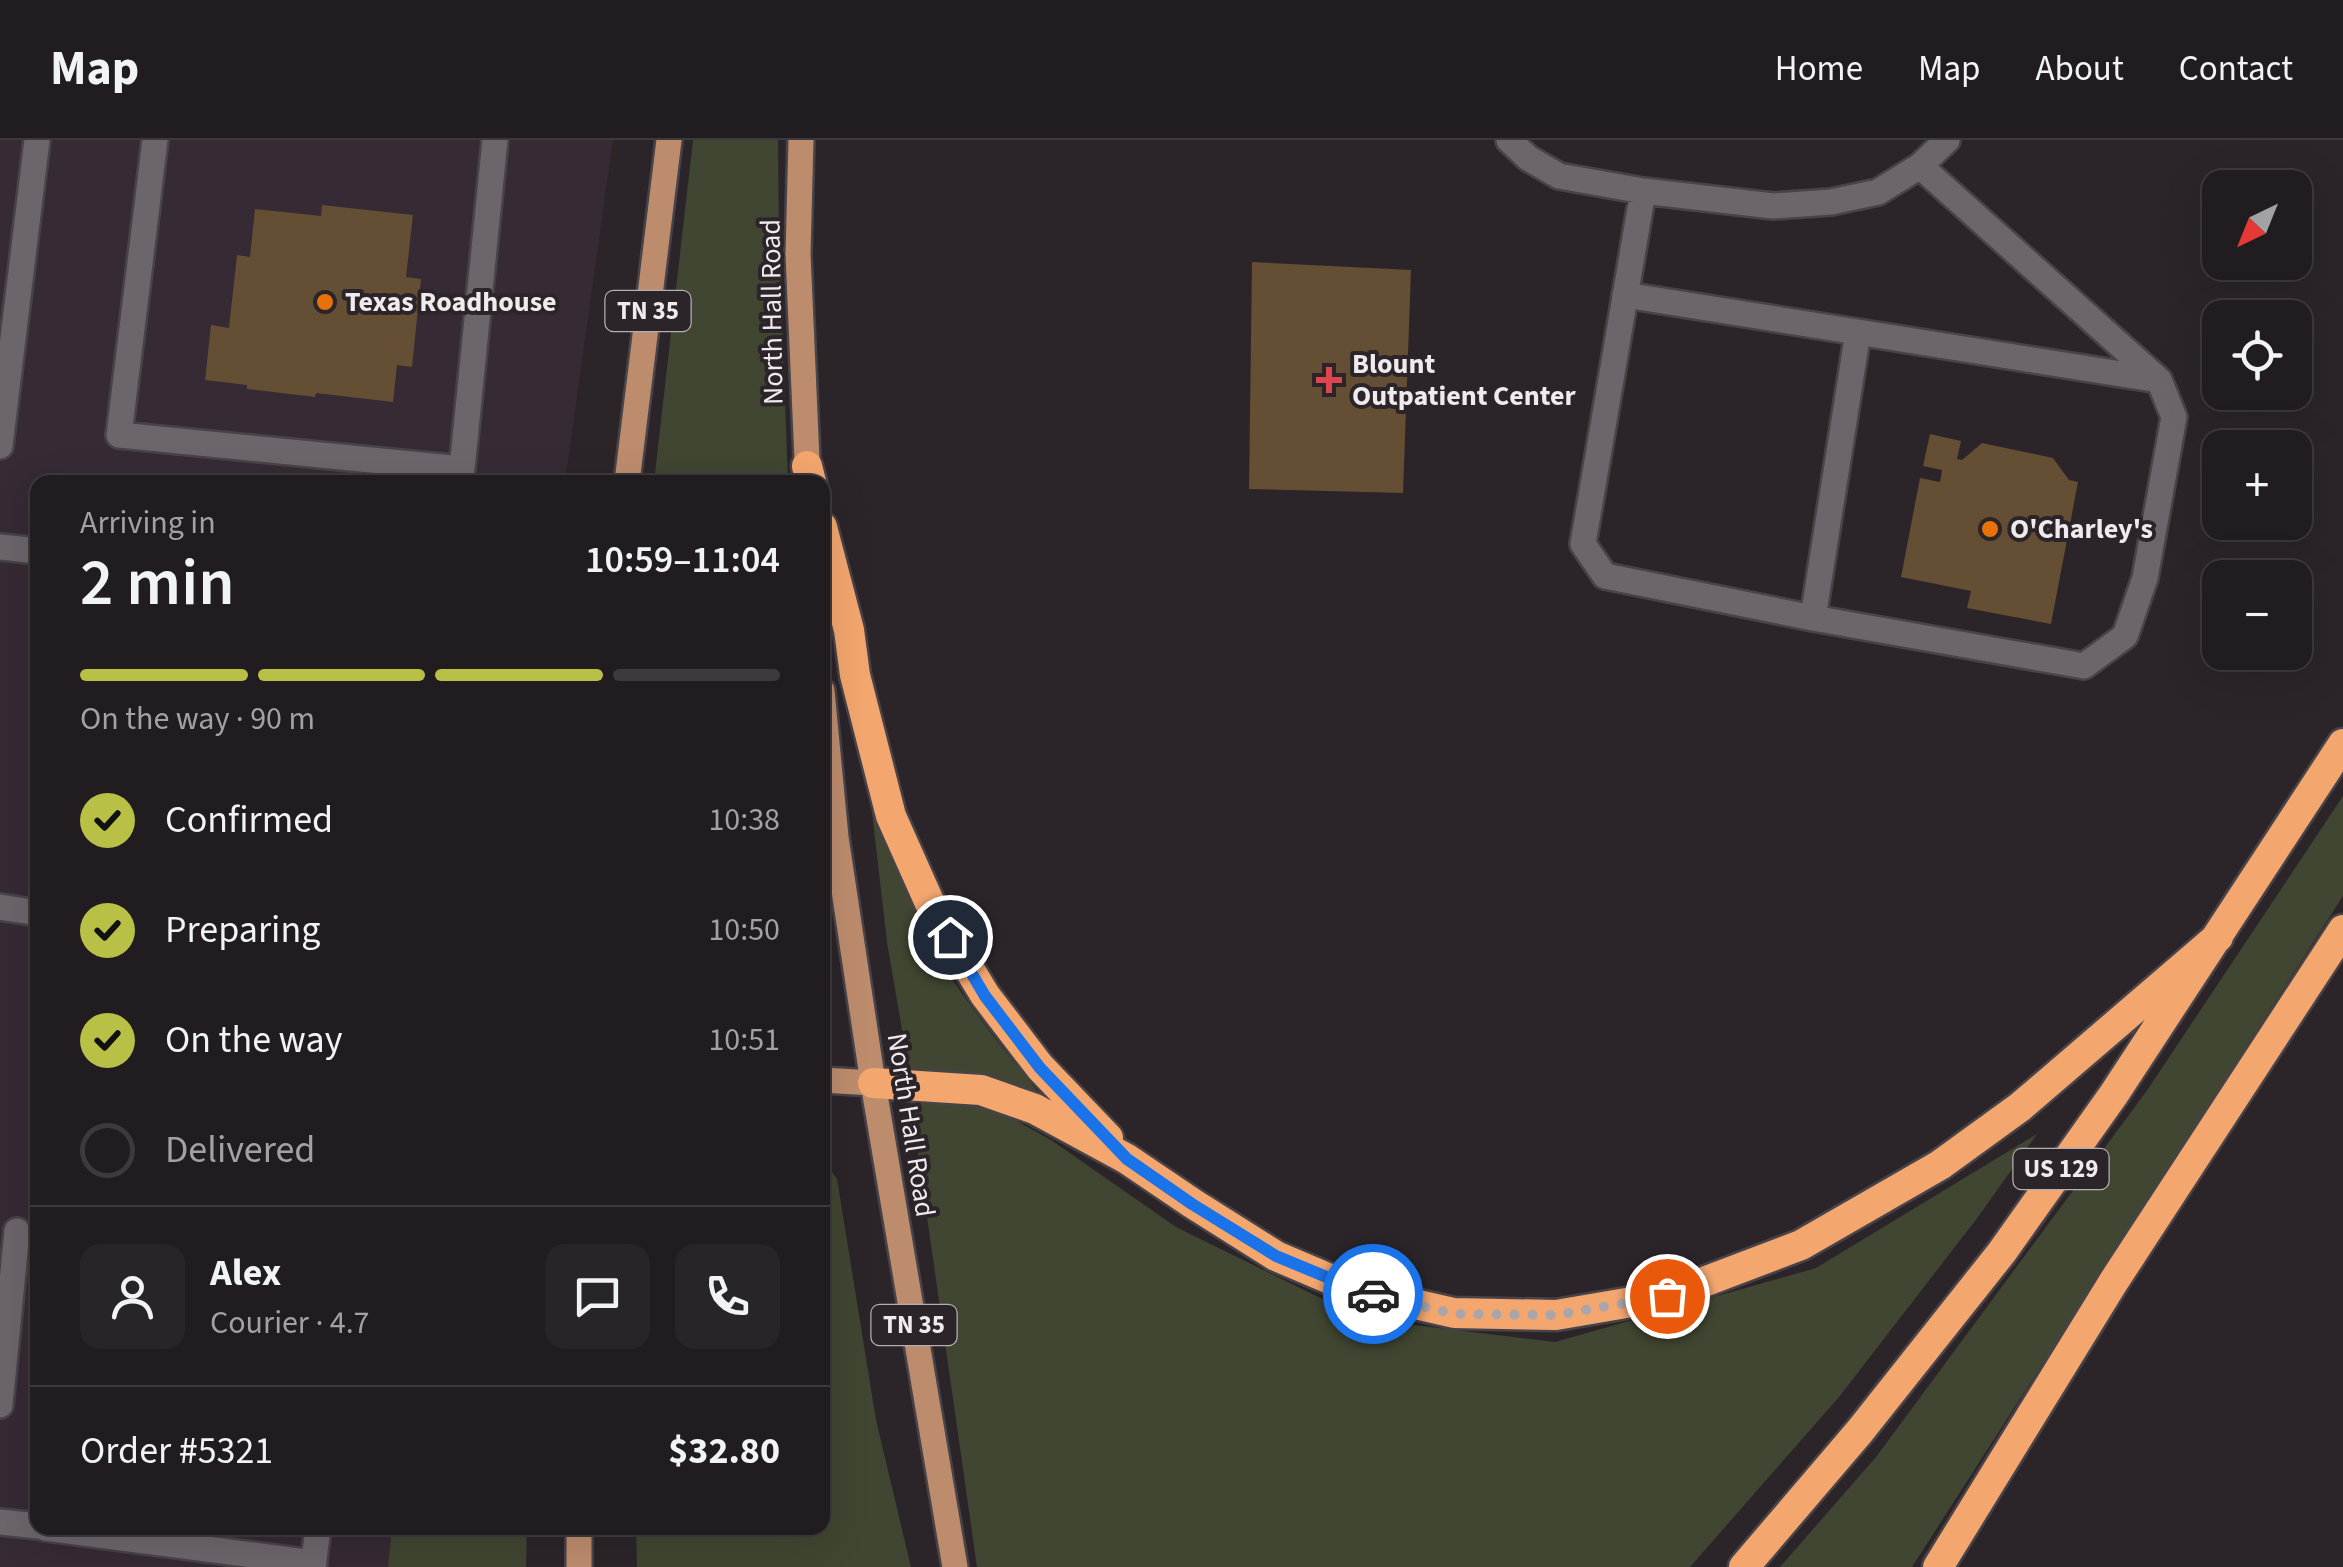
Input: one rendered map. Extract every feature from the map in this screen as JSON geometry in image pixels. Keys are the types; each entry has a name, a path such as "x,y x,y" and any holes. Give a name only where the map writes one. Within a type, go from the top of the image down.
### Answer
{"highway":[{"path":"830,558 891,816 932,908 985,996 1040,1068 1127,1159"},
{"name":"US 129","path":"1744,1567 1860,1431 2002,1252 2114,1094 2343,744"},
{"path":"1938,1567 2114,1280 2343,930"},
{"path":"873,1083 980,1090 1035,1109 1127,1159 1276,1256 1358,1290 1454,1314 1556,1315 1667,1296 1801,1246 1940,1164 2020,1107 2218,937"}],"main road":[{"name":"TN 35","path":"628,475 669,140"},
{"name":"North Hall Road","path":"801,140 798,254 809,475"},
{"name":"North Hall Road","path":"830,775 873,1083 955,1567"},
{"path":"830,1080 873,1083"},
{"path":"579,1535 579,1567"}],"street":[{"path":"0,446 38,140"},
{"path":"154,140 119,435 462,468 495,140"},
{"path":"1509,140 1528,158 1559,176 1643,191 1773,206 1831,202 1878,192 1920,166 1947,140"},
{"path":"1643,191 1583,544 1605,576 1812,618 2084,666 2126,636 2145,578 2174,417 2159,380 1920,166"},
{"path":"1626,295 2159,380"},
{"path":"1812,618 1858,332"},
{"path":"0,547 30,550"},
{"path":"0,907 30,911"},
{"path":"0,1404 18,1231"},
{"path":"0,1522 30,1525"},
{"path":"158,1535 206,1538 314,1565 317,1535"}],"shaded area":[{"path":"0,140 613,140 566,475 30,475 30,1535 405,1535 405,1567 0,1567"}],"green space":[{"path":"693,140 778,140 788,475 655,475"},
{"path":"2343,796 2343,896 1912,1567 1780,1567 1876,1457 2148,1089"},
{"path":"871,803 911,900 947,970 1052,1109 985,1081 909,1070 887,942"},
{"path":"910,1097 949,1099 1002,1113 1051,1140 1176,1227 1363,1319 1555,1342 1816,1268 2037,1134 1839,1397 1690,1567 977,1567"},
{"path":"830,1170 837,1179 876,1420 911,1567 637,1567 636,1535 830,1535"},
{"path":"391,1535 527,1535 526,1567 388,1567"}],"building":[{"name":"Texas Roadhouse","path":"322,205 413,215 406,277 421,279 412,367 397,365 393,402 316,393 315,397 205,380 211,325 229,328 237,255 250,257 255,209 321,216"},
{"name":"Blount Outpatient Center","path":"1252,262 1411,270 1403,493 1249,489"},
{"name":"O'Charley's","path":"1930,434 1961,441 1957,459 1962,460 1982,443 2053,458 2069,480 2078,482 2051,624 1967,608 1971,591 1901,577 1920,478 1940,482 1942,470 1923,466"}],"way so far":[{"path":"1373,1294 1454,1314 1556,1315 1667,1296"}],"place":[{"name":"Texas Roadhouse","path":"325,302"},
{"name":"Blount Outpatient Center","path":"1329,380"},
{"name":"O'Charley's","path":"1990,529"}],"route":[{"path":"950,937 985,996 1040,1068 1127,1159 1276,1256 1373,1294"}]}
